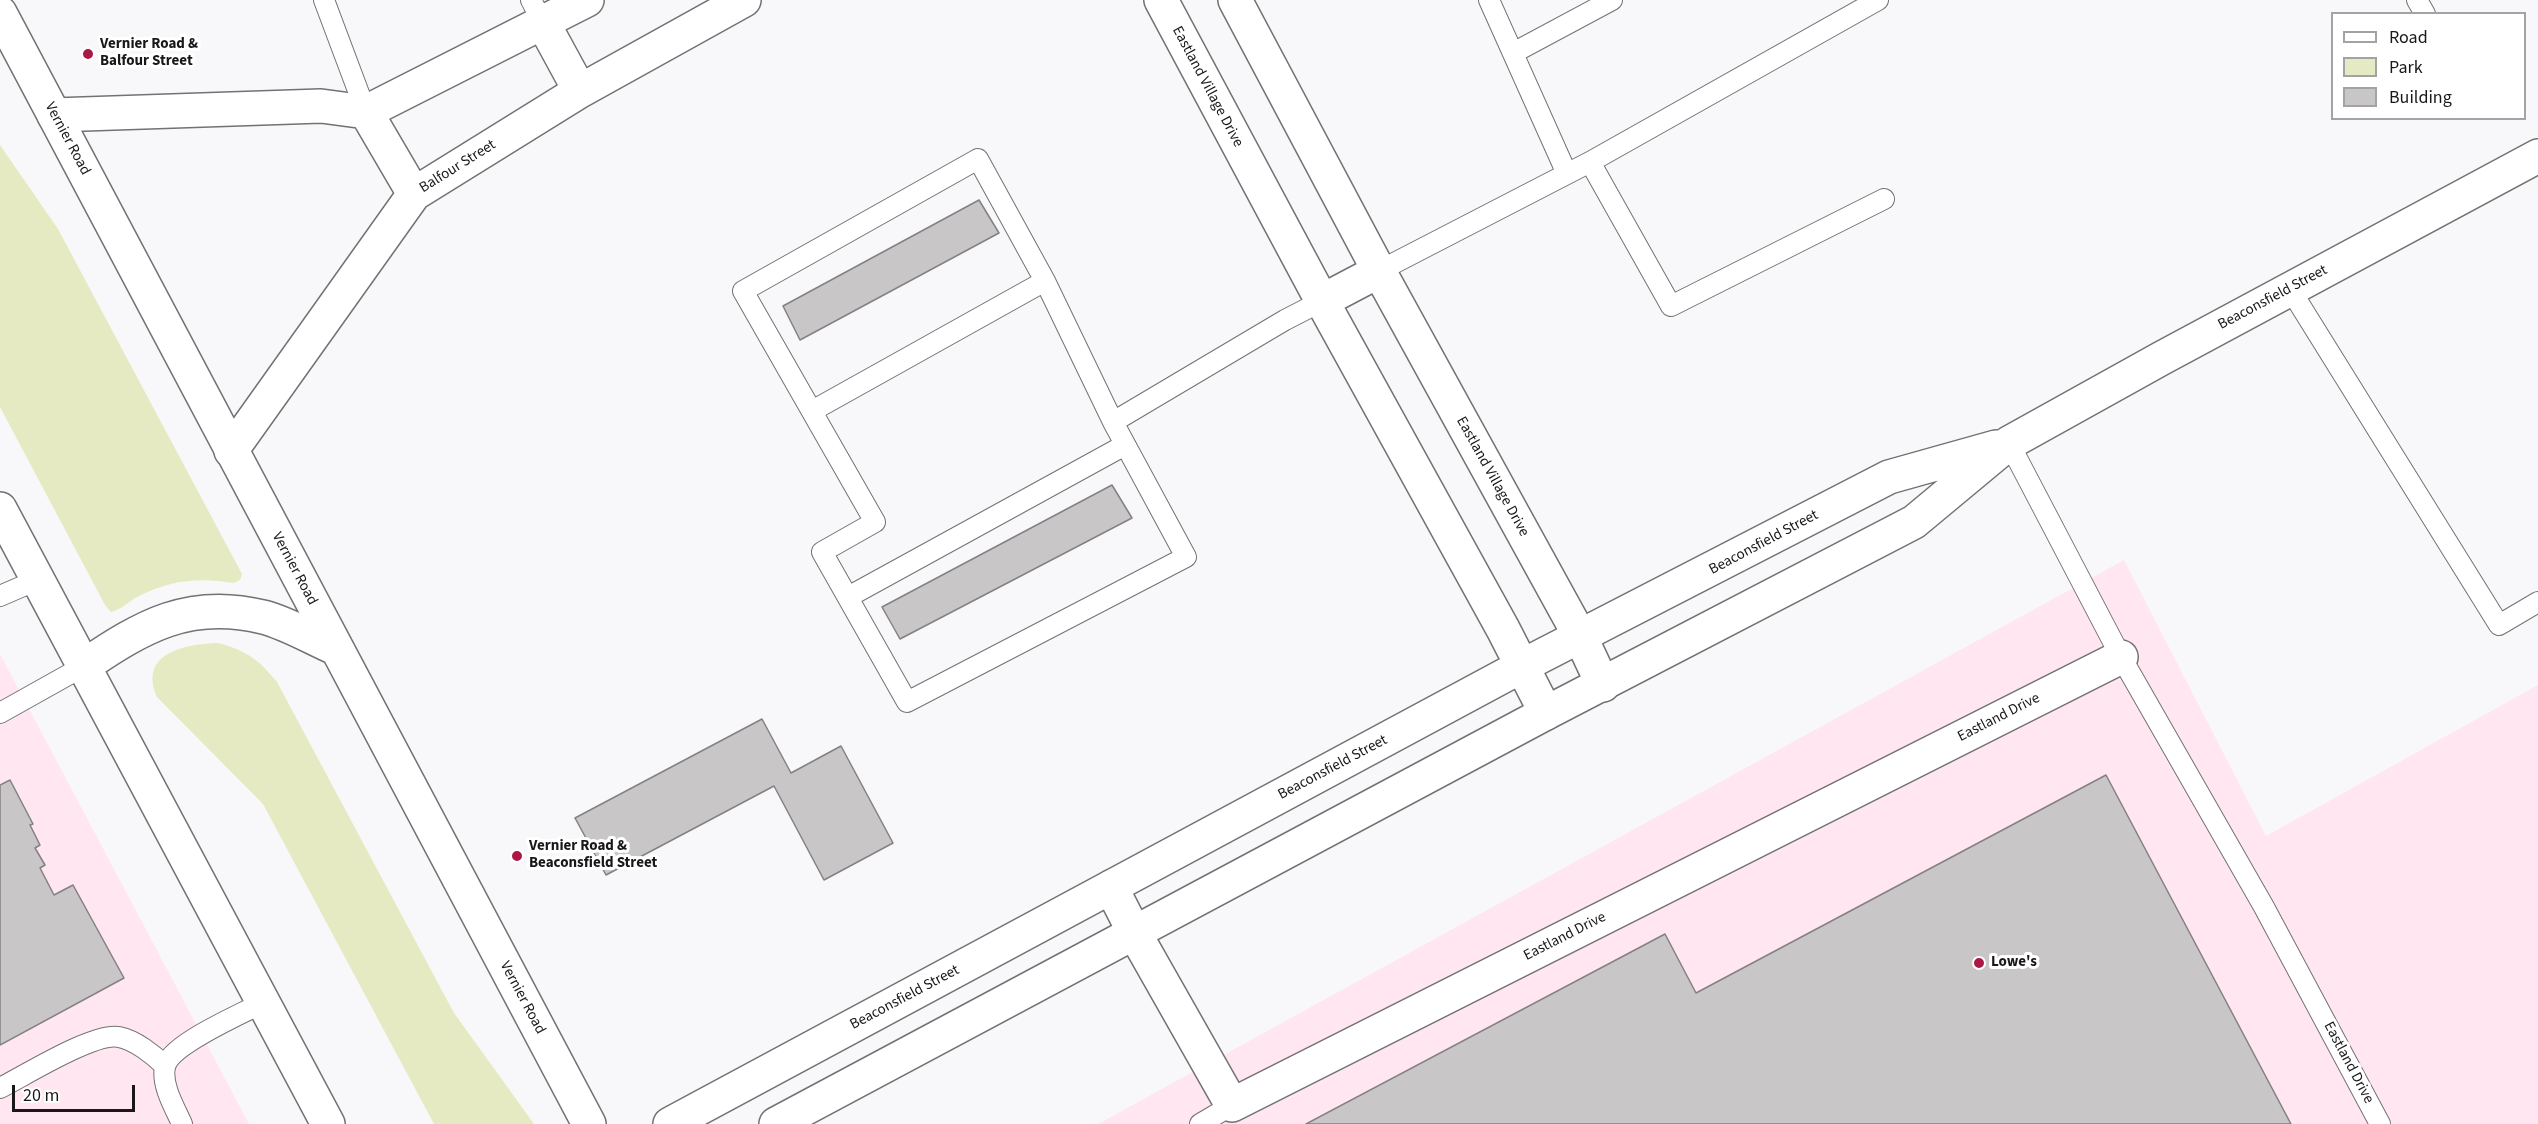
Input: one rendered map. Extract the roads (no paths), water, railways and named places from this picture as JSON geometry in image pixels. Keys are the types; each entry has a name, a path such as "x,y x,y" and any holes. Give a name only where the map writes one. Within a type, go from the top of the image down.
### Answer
{"main road":[{"path":"54,115 321,106 366,112 537,12 587,0"},
{"name":"Balfour Street","path":"231,451 414,194 580,91 744,0"},
{"name":"Eastland Village Drive","path":"1161,0 1546,713"},
{"name":"Eastland Village Drive","path":"1235,0 1378,271 1581,638 1603,685"},
{"path":"537,12 580,91"},
{"name":"Vernier Road","path":"0,14 589,1124"},
{"path":"366,112 414,194"},
{"name":"Beaconsfield Street","path":"776,1124 1546,713 1914,522 2009,443 2538,156"},
{"path":"1322,301 1378,271"},
{"name":"Beaconsfield Street","path":"670,1124 1522,666 1581,638 1889,477 2009,443"},
{"path":"0,509 328,1124"},
{"path":"1702,575 1726,620"},
{"path":"84,666 120,641 151,624 177,615 204,611 264,618 335,648"},
{"name":"Eastland Drive","path":"1232,1105 2121,657"},
{"path":"1111,887 1135,934 1232,1105"}],"lane":[{"path":"324,0 366,112"},
{"path":"1489,0 1568,174"},
{"path":"1513,53 1612,0"},
{"path":"1378,271 1568,174 1878,0"},
{"path":"978,159 1045,281 1113,422 1186,556 907,702 822,552 875,522 812,411 743,291 978,159"},
{"path":"1590,162 1671,306 1884,199"},
{"path":"812,411 1045,281"},
{"path":"2290,289 2499,625 2538,602"},
{"path":"1113,422 1285,320 1322,301"},
{"name":"Eastland Drive","path":"2009,443 2121,657 2264,907 2380,1124"},
{"path":"848,597 1125,445"},
{"path":"0,596 37,580"},
{"path":"0,712 84,666"},
{"path":"182,1124 165,1077 165,1066 171,1056 185,1045 264,1002"},
{"path":"0,1088 78,1047 103,1038 118,1036 140,1046 165,1066"},
{"path":"1200,1124 1232,1105"}],"place":[{"name":"Vernier Road & Balfour Street","path":"88,54"},
{"name":"Vernier Road & Beaconsfield Street","path":"517,856"},
{"name":"Lowe's","path":"1979,963"}]}
